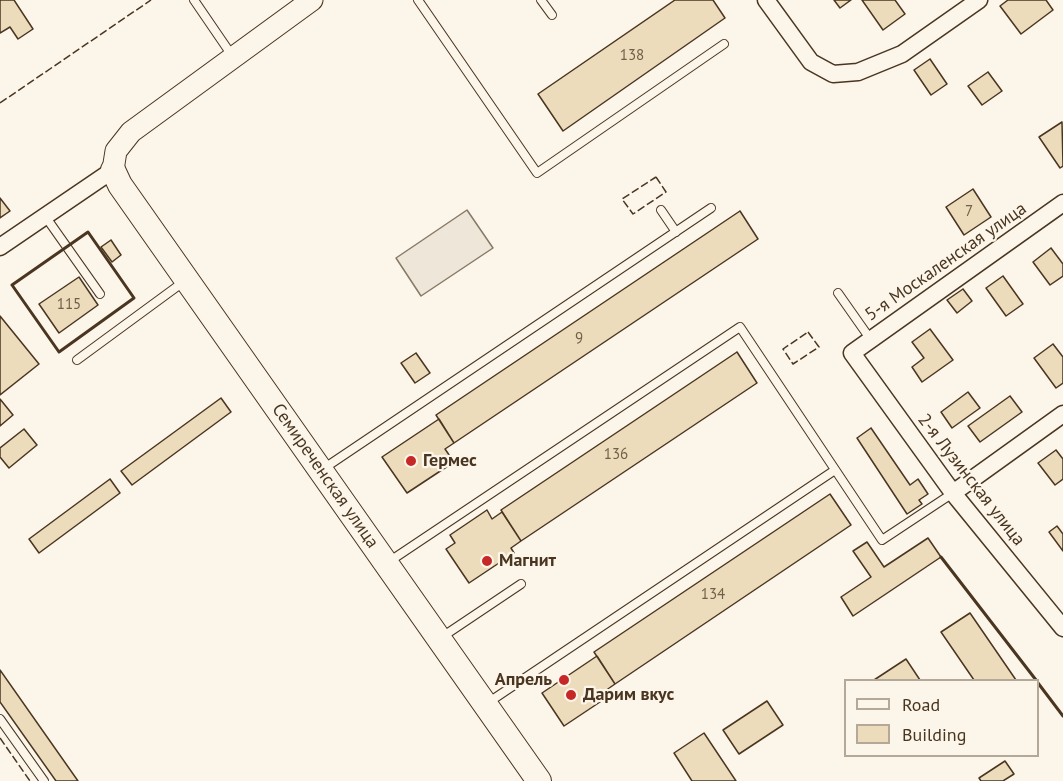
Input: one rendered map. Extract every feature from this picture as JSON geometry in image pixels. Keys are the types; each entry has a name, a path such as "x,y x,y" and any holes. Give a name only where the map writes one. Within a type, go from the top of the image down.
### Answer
{"main road":[{"name":"Семиреченская улица","path":"113,170 120,185 186,280 539,781"}],"street":[{"path":"0,247 113,170 116,151 130,132 312,0"},
{"path":"766,0 811,62 833,74 858,72 902,54 979,0"},
{"name":"5-я Москаленская улица","path":"852,353 1063,203"},
{"name":"2-я Лузинская улица","path":"852,353 953,493 1063,628"},
{"path":"953,493 1063,414"}],"lane":[{"path":"194,0 233,57"},
{"path":"418,0 537,173 724,44"},
{"path":"541,0 552,15"},
{"path":"321,470 711,208"},
{"path":"661,210 676,232"},
{"path":"45,216 100,294"},
{"path":"77,360 186,280"},
{"path":"838,293 871,340"},
{"path":"387,564 740,327 882,540 953,493"},
{"path":"485,704 835,470"},
{"path":"439,639 521,584"},
{"path":"0,719 44,781"}],"shaded area":[{"path":"467,210 493,248 421,296 396,258"}],"building":[{"path":"0,0 14,0 33,29 18,39 10,27 0,33"},
{"path":"675,0 713,0 725,18 563,131 538,94"},
{"path":"834,0 851,0 840,8"},
{"path":"862,0 895,0 905,14 883,30"},
{"path":"1008,0 1046,0 1053,10 1021,34 1000,6"},
{"path":"930,59 947,84 931,95 914,70"},
{"path":"988,72 1002,91 982,105 968,86"},
{"path":"1062,122 1063,166 1060,168 1039,137"},
{"path":"973,189 991,217 964,235 946,207"},
{"path":"0,198 10,211 0,218"},
{"path":"740,211 758,239 454,443 436,415"},
{"path":"111,240 121,255 112,262 101,247"},
{"path":"1051,248 1063,264 1063,276 1050,285 1033,262"},
{"path":"1003,276 1023,304 1006,316 986,288"},
{"path":"79,277 98,305 59,333 39,304"},
{"path":"963,289 972,301 957,313 947,300"},
{"path":"0,316 39,364 0,395"},
{"path":"930,329 953,360 922,382 912,367 924,358 912,342"},
{"path":"1053,344 1063,357 1063,383 1056,388 1034,358"},
{"path":"737,352 757,383 521,541 501,510"},
{"path":"416,353 430,373 415,383 401,363"},
{"path":"968,392 980,408 952,428 941,412"},
{"path":"1010,396 1022,412 980,442 968,426"},
{"path":"221,398 231,412 132,485 121,471"},
{"path":"0,399 13,415 0,426"},
{"path":"439,419 454,443 445,449 454,462 407,493 382,457"},
{"path":"871,428 910,485 918,479 928,494 919,500 922,504 907,514 857,438"},
{"path":"24,429 37,445 9,468 0,457 0,448"},
{"path":"1056,450 1063,459 1063,479 1055,485 1038,463"},
{"path":"110,479 120,493 39,553 29,539"},
{"path":"830,494 851,525 615,684 594,652"},
{"path":"487,510 492,519 502,512 521,541 511,548 514,553 469,583 446,549 455,543 450,535"},
{"path":"1057,526 1063,534 1063,551 1049,532"},
{"path":"928,538 941,557 853,616 841,597 871,577 853,551 867,542 884,567"},
{"path":"970,613 1015,679 973,679 941,632"},
{"path":"597,656 615,684 605,691 609,696 564,726 542,693"},
{"path":"906,659 919,679 876,679"},
{"path":"0,670 78,781 56,781 0,702"},
{"path":"767,701 783,725 739,754 723,730"},
{"path":"704,733 736,781 692,781 674,753"},
{"path":"1005,761 1014,774 1003,781 981,781 979,778"}],"fence":[{"path":"0,103 151,0"},
{"path":"656,177 666,192 633,214 622,199 656,177"},
{"path":"808,332 819,347 793,364 783,349 808,332"},
{"path":"0,738 30,781"}],"wall":[{"path":"88,232 134,298 59,352 12,285 88,232"},
{"path":"941,557 1035,679"},
{"path":"1039,684 1063,716"}],"place":[{"name":"Гермес","path":"411,461"},
{"name":"Магнит","path":"487,561"},
{"name":"Апрель","path":"564,680"},
{"name":"Дарим вкус","path":"571,695"}]}
